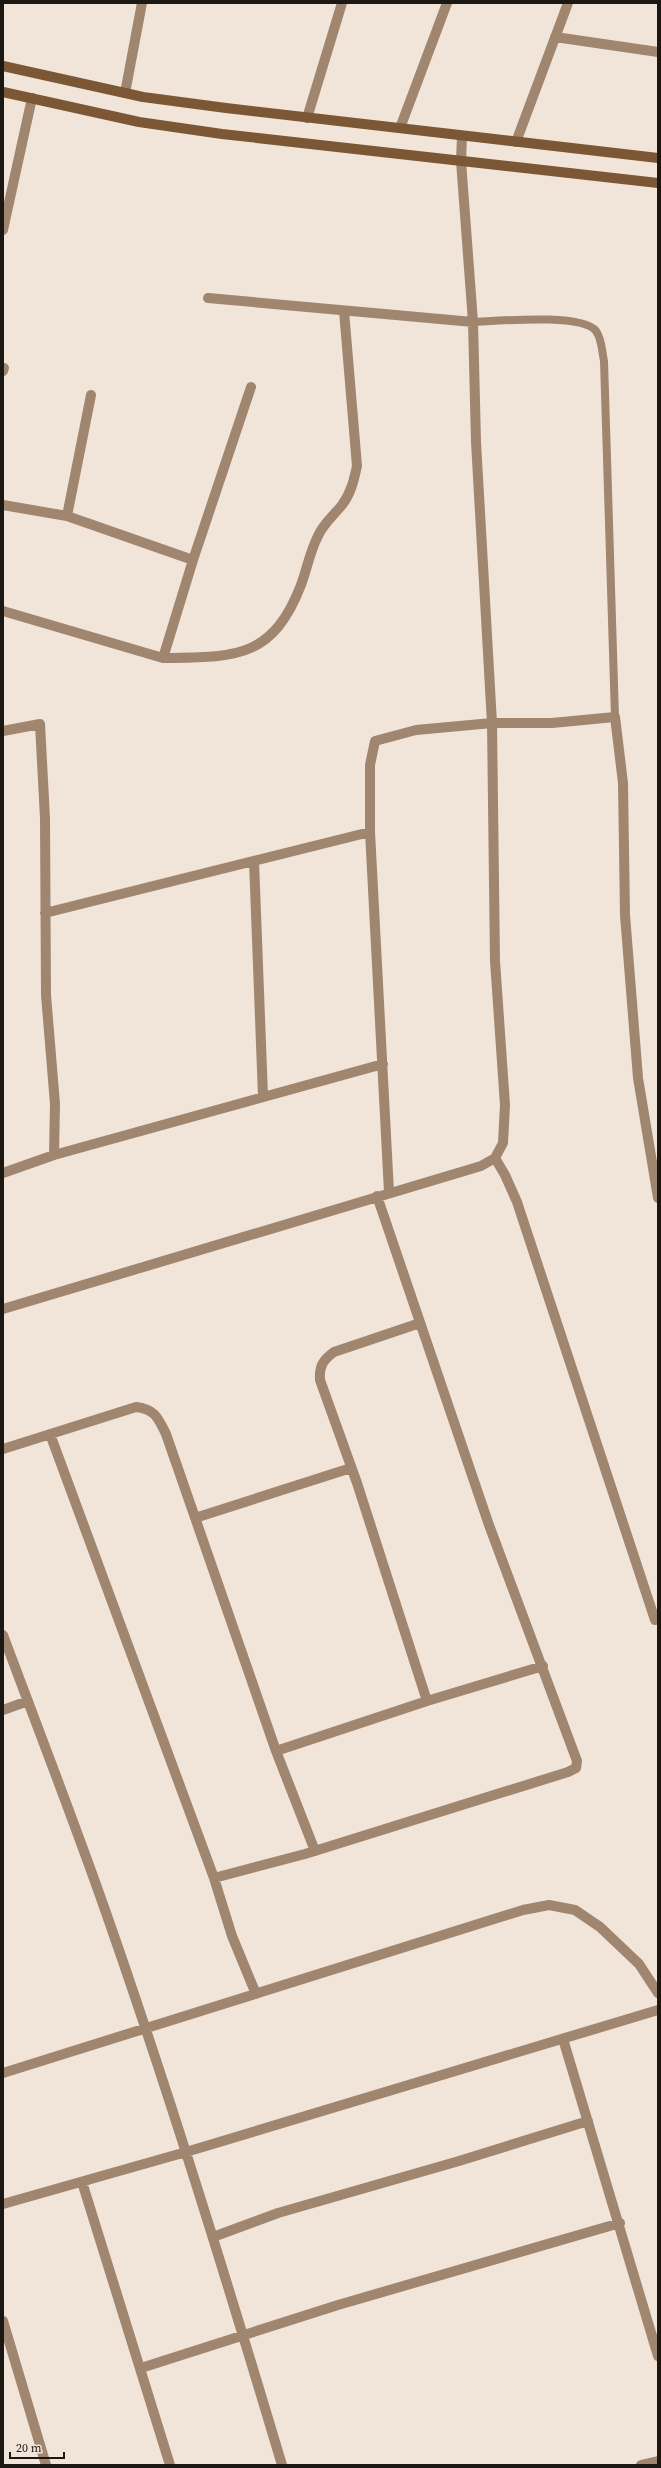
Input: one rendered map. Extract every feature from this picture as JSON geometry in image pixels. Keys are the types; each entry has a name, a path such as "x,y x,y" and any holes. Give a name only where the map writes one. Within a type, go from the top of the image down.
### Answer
{"main road":[{"path":"3,66 125,93 226,108 658,158"},
{"path":"3,92 139,122 177,128 658,182"}],"street":[{"path":"125,93 142,3"},
{"path":"307,118 342,3"},
{"path":"400,128 447,3"},
{"path":"516,142 568,3"},
{"path":"555,37 658,52"},
{"path":"3,230 32,98"},
{"path":"3,1309 389,1192 481,1166 495,1158 503,1143 506,1105 495,961 492,723 476,442 474,322 461,161 462,136"},
{"path":"208,298 474,322"},
{"path":"3,611 163,658 215,657 242,653 266,640 279,628 300,586 318,536 352,488 357,466 344,311"},
{"path":"163,658 193,560 251,387"},
{"path":"67,516 91,395"},
{"path":"3,505 67,516 193,560"},
{"path":"389,1192 370,832 370,765 375,741 416,730 492,723 552,723 615,717 623,783 625,915 638,1078 658,1198"},
{"path":"3,731 40,724 45,818 46,994 55,1104 54,1155"},
{"path":"45,913 370,832"},
{"path":"254,861 263,1096"},
{"path":"3,1172 54,1155 382,1064"},
{"path":"495,1158 505,1175 517,1202 655,1620"},
{"path":"214,1878 315,1851 568,1772 576,1768 577,1762 574,1749 489,1525 377,1196"},
{"path":"420,1323 334,1352 325,1358 320,1369 320,1380 351,1468 427,1701"},
{"path":"3,1449 136,1407 148,1408 157,1418 166,1434 276,1752 315,1851"},
{"path":"50,1434 214,1878 232,1936 256,1994"},
{"path":"195,1518 351,1468"},
{"path":"3,1635 103,1905 146,2030 213,2238 282,2465"},
{"path":"276,1752 427,1701 543,1666"},
{"path":"3,1710 28,1701"},
{"path":"3,2073 146,2030 524,1910 548,1905 575,1910 600,1927 639,1964 658,1993"},
{"path":"170,2465 82,2182 563,2040 658,2010"},
{"path":"563,2040 620,2223 658,2356"},
{"path":"213,2238 278,2213 459,2162 588,2121"},
{"path":"3,2204 186,2152"},
{"path":"141,2368 338,2305 620,2223"},
{"path":"3,2320 46,2465"},
{"path":"641,2465 658,2461"}],"lane":[{"path":"474,322 571,320 587,324 597,331 601,342 605,409 615,717"}]}
